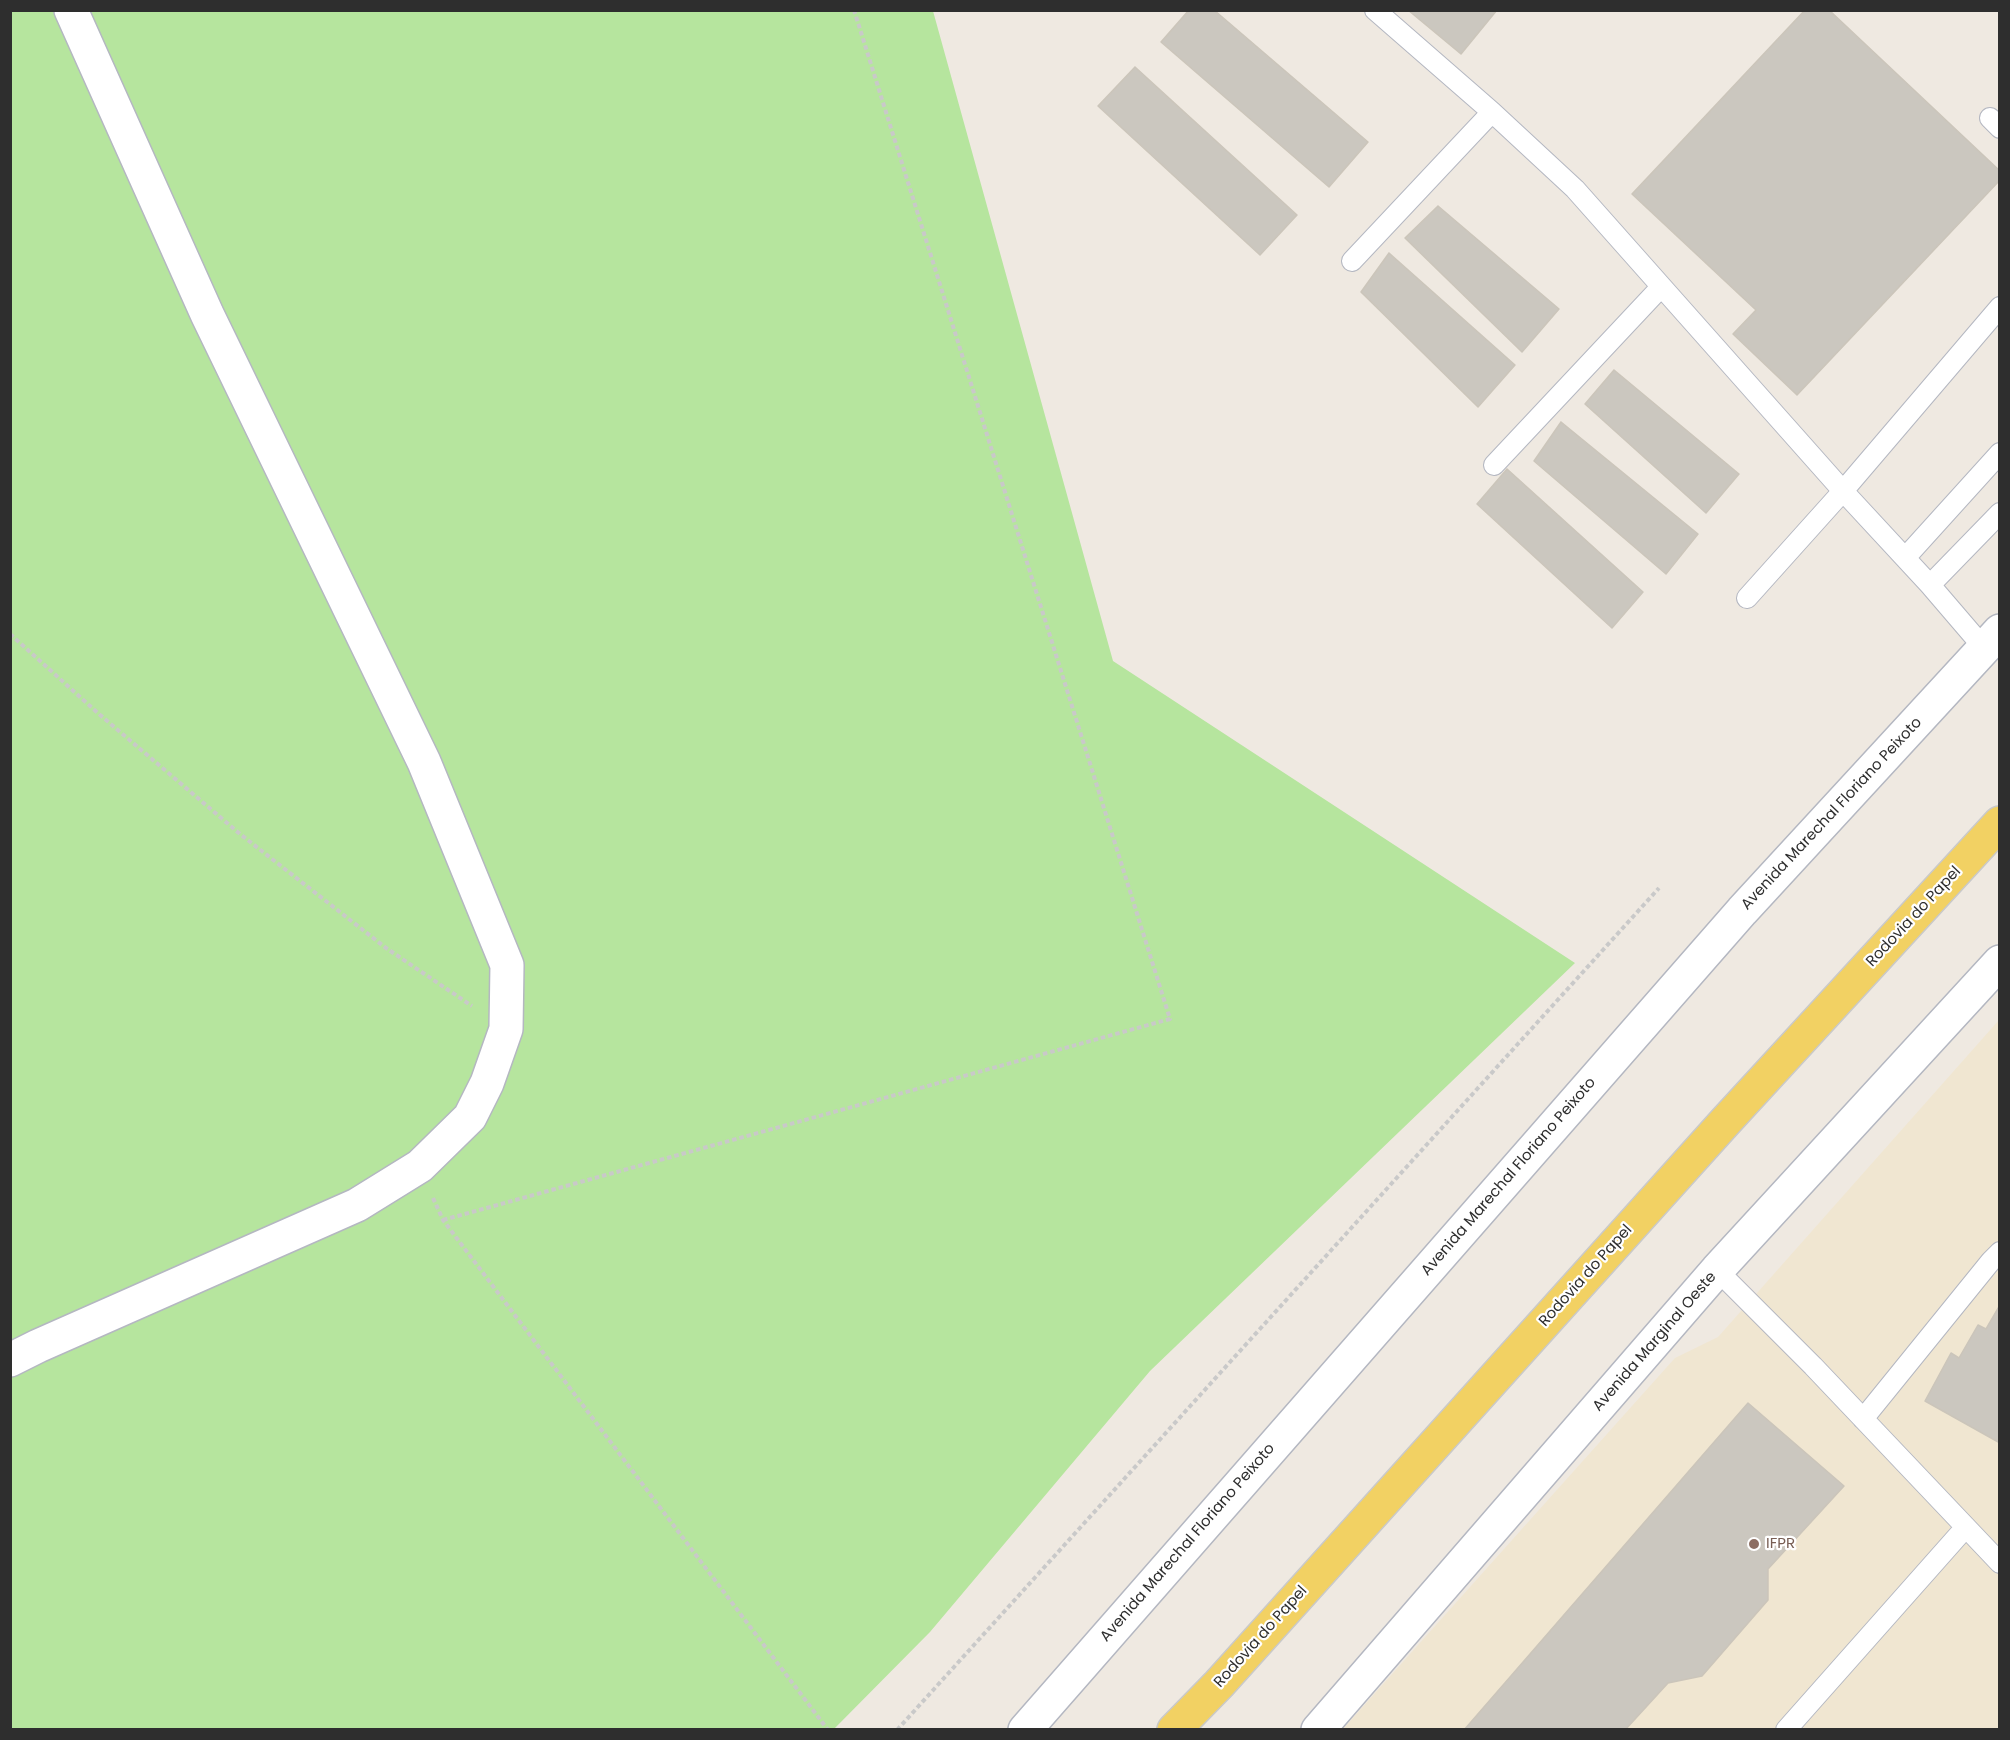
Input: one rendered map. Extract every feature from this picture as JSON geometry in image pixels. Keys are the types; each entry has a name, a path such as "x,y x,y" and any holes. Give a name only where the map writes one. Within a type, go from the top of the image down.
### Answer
{"main road":[{"path":"10,1360 357,1204 420,1166 470,1117 488,1083 506,1029 507,965 424,762 207,314 72,10"},
{"name":"Avenida Marechal Floriano Peixoto","path":"1025,1730 1742,911 1992,640"},
{"name":"Rodovia do Papel","path":"1174,1730 1219,1684 1725,1122 2000,823"},
{"name":"Avenida Marginal Oeste","path":"1318,1730 1717,1270 2000,962"}],"lane":[{"path":"1375,10 1492,112 1575,189 1905,558 1930,585 1992,640"},
{"path":"1352,261 1492,112"},
{"path":"1494,465 1661,286"},
{"path":"1747,598 1844,491 2000,307"},
{"path":"1905,558 2000,453"},
{"path":"1930,585 2000,513"},
{"path":"1863,1419 1990,1261 2000,1252"},
{"path":"1717,1270 2000,1563"},
{"path":"1786,1730 1965,1528"}],"path":[{"path":"443,1220 1170,1019 854,10"},
{"path":"10,634 99,714 240,834 386,948 506,1029"},
{"path":"897,1730 1659,888"},
{"path":"420,1166 443,1220 828,1730"}],"shaded area":[{"name":"IFPR","path":"1999,1020 1999,1729 1342,1730 1675,1358 1718,1337"}],"green space":[{"path":"11,11 933,11 1113,661 1575,963 1150,1371 930,1632 834,1729 11,1730"}],"building":[{"path":"1189,10 1214,10 1368,142 1329,187 1161,42"},
{"path":"1408,10 1497,10 1461,54"},
{"path":"1805,10 1829,10 2000,171 2000,180 1797,395 1733,334 1756,310 1632,194"},
{"path":"1135,67 1297,215 1260,255 1098,106"},
{"path":"1438,206 1559,309 1522,352 1405,238"},
{"path":"1389,253 1515,365 1478,407 1361,292"},
{"path":"1614,370 1739,474 1706,513 1585,404"},
{"path":"1561,422 1698,534 1666,574 1534,461"},
{"path":"1507,469 1643,592 1612,628 1477,504"},
{"path":"2000,1305 2000,1443 1925,1401 1951,1353 1959,1358 1978,1325 1986,1329"},
{"path":"1748,1403 1844,1486 1768,1569 1768,1600 1702,1676 1668,1683 1625,1730 1464,1730"}],"place":[{"name":"IFPR","path":"1754,1544"}]}
